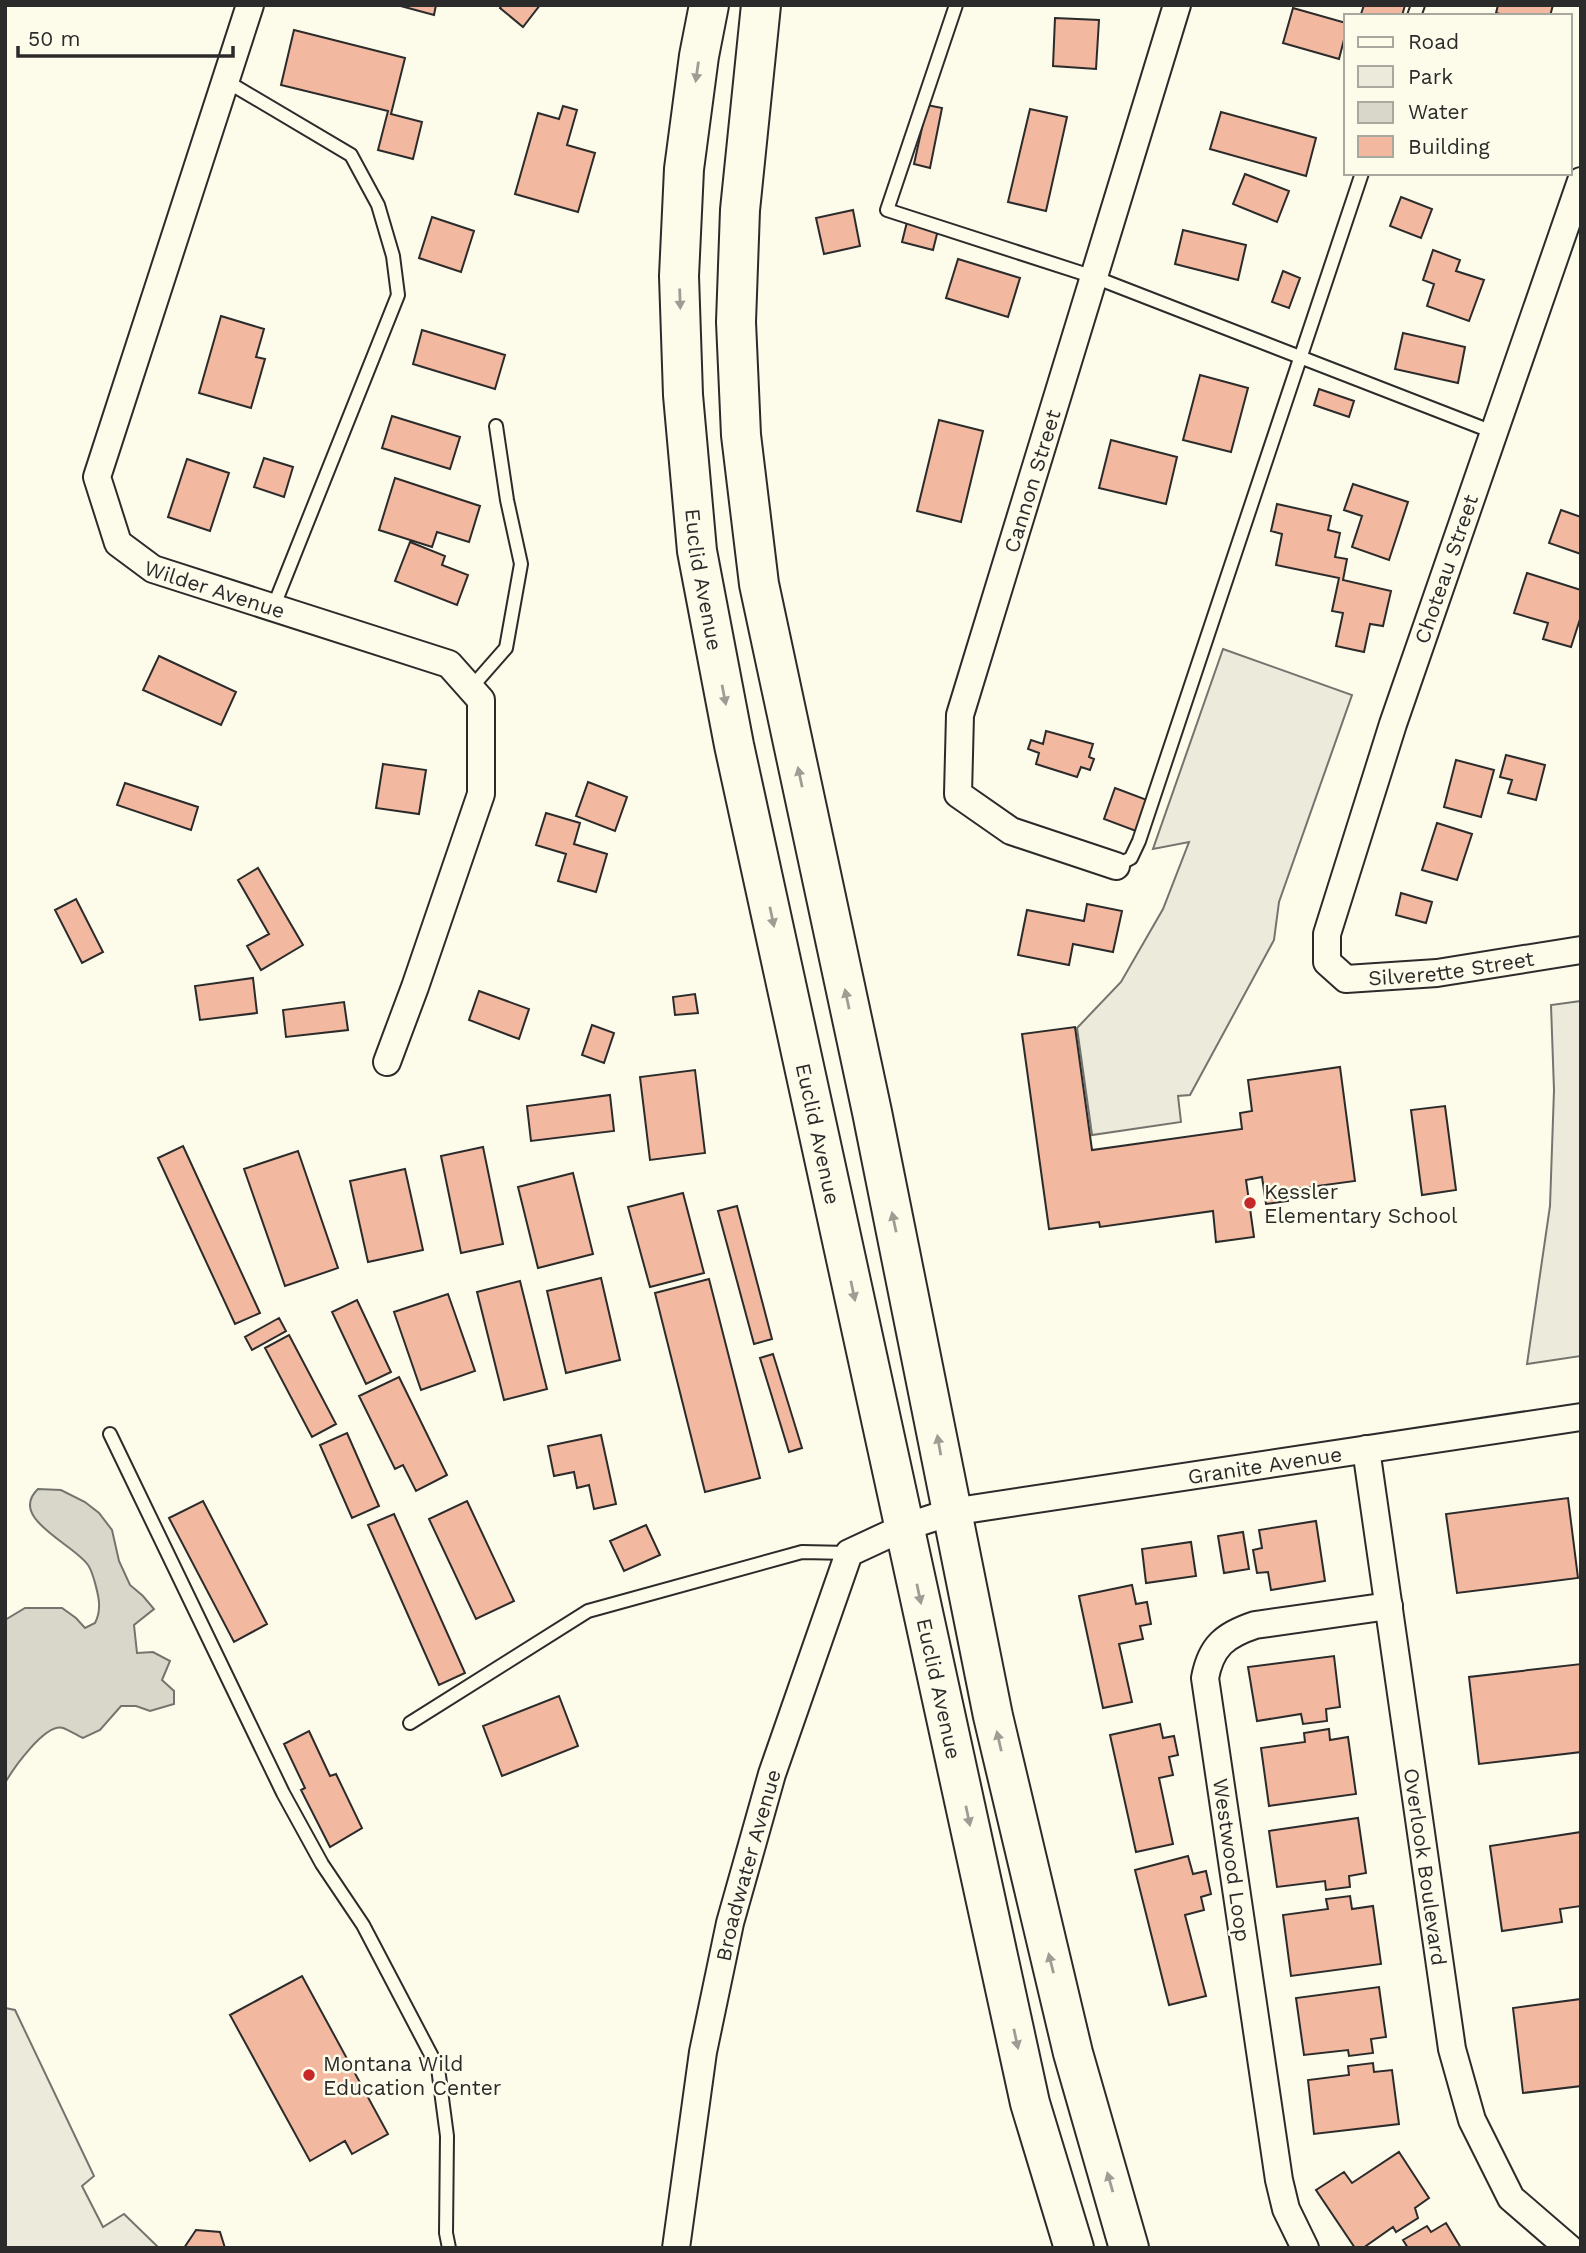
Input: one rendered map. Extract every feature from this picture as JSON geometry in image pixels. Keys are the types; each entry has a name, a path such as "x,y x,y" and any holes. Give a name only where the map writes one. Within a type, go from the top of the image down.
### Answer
{"highway":[{"name":"Euclid Avenue","path":"709,5 699,56 684,169 679,276 683,394 697,551 734,745 1030,2103 1074,2248"},
{"path":"761,5 740,209 736,322 740,422 760,584 872,1112 993,1716 1073,2053 1129,2248"},
{"path":"734,745 790,730"}],"street":[{"name":"Wilder Avenue","path":"250,5 97,477 118,543 153,569 449,664 481,701 481,794 387,1062"},
{"name":"Cannon Street","path":"1116,866 1012,831 958,794 960,715 1177,5"},
{"name":"Choteau Street","path":"1327,962 1327,934 1393,724 1581,181"},
{"name":"Silverette Street","path":"1327,962 1346,979 1437,973 1581,950"},
{"name":"Granite Avenue","path":"905,1527 951,1512 1581,1417"},
{"name":"Overlook Boulevard","path":"1366,1449 1455,2061 1472,2120 1511,2198 1569,2248"},
{"path":"849,1553 905,1527"},
{"name":"Broadwater Avenue","path":"676,2248 702,2052 730,1923 772,1774 849,1553"},
{"name":"Westwood Loop","path":"1305,2248 1286,2209 1279,2180 1205,1678 1208,1661 1215,1649 1240,1630 1255,1625 1389,1606"}],"lane":[{"path":"956,5 887,210 1094,277 1493,432"},
{"path":"226,81 351,155 378,205 393,256 398,295 273,608"},
{"path":"1116,866 1131,858 1139,841 1361,175"},
{"path":"470,688 506,648 521,564 507,500 496,426"},
{"path":"110,1434 283,1793 321,1864 363,1925 438,2068 447,2136 446,2233 449,2248"},
{"path":"410,1723 588,1611 802,1552 849,1553"}],"green space":[{"path":"1581,1001 1581,1356 1527,1364 1550,1206 1554,1090 1551,1005"},
{"path":"5,2008 15,2010 94,2176 82,2186 103,2227 124,2214 159,2248 5,2248"}],"shaded area":[{"path":"1223,649 1352,695 1279,902 1274,940 1190,1095 1178,1096 1181,1122 1092,1135 1077,1028 1121,982 1163,909 1189,842 1153,849"}],"water":[{"path":"38,1489 61,1490 85,1502 99,1513 112,1530 119,1561 130,1585 154,1609 134,1625 137,1653 153,1652 170,1661 162,1680 174,1691 174,1704 150,1711 136,1706 121,1706 100,1730 83,1738 63,1728 56,1728 30,1748 5,1783 5,1620 25,1608 62,1608 85,1628 95,1623 99,1609 96,1586 88,1565 46,1530 31,1510 31,1500"}],"building":[{"path":"397,5 436,5 434,15"},
{"path":"502,5 540,5 523,27 500,8"},
{"path":"1364,5 1405,5 1403,14 1361,14"},
{"path":"1498,5 1553,5 1551,14 1496,13"},
{"path":"1293,8 1344,22 1344,40 1339,59 1283,43"},
{"path":"1055,18 1099,20 1096,69 1053,66"},
{"path":"294,30 405,58 391,114 422,122 413,159 378,150 388,111 281,85"},
{"path":"927,105 942,108 930,168 914,164"},
{"path":"563,106 577,110 567,145 595,153 578,212 515,194 538,113 559,119"},
{"path":"1030,109 1067,117 1046,211 1008,202"},
{"path":"1221,112 1316,138 1306,176 1210,149"},
{"path":"1245,174 1289,191 1277,222 1233,204"},
{"path":"1401,197 1432,209 1421,238 1390,226"},
{"path":"853,210 860,246 824,254 816,218"},
{"path":"432,217 474,231 461,272 419,258"},
{"path":"907,222 938,230 933,250 902,242"},
{"path":"1183,230 1246,245 1238,280 1175,264"},
{"path":"1433,250 1460,260 1456,271 1484,280 1469,321 1427,306 1434,284 1423,280"},
{"path":"958,259 1020,278 1008,317 946,298"},
{"path":"1283,271 1300,278 1289,308 1272,302"},
{"path":"221,316 264,329 256,357 265,359 251,408 199,393"},
{"path":"422,330 505,355 495,389 413,364"},
{"path":"1403,333 1465,347 1458,383 1395,369"},
{"path":"1200,375 1248,388 1231,452 1183,440"},
{"path":"1319,389 1354,401 1349,417 1314,405"},
{"path":"392,416 460,437 450,469 382,448"},
{"path":"939,420 983,431 961,522 917,511"},
{"path":"1111,440 1177,457 1166,504 1099,488"},
{"path":"264,458 293,467 284,497 254,487"},
{"path":"187,459 229,473 210,531 168,517"},
{"path":"395,478 480,506 469,542 437,532 432,547 379,530"},
{"path":"1353,484 1408,502 1389,560 1352,547 1362,516 1344,510"},
{"path":"1277,504 1331,516 1328,530 1340,533 1335,557 1347,559 1343,580 1391,591 1383,626 1370,624 1364,652 1336,646 1343,613 1332,611 1339,578 1276,565 1282,534 1271,531"},
{"path":"1561,510 1581,517 1581,554 1549,543"},
{"path":"410,542 445,556 442,565 468,575 457,605 395,581"},
{"path":"1527,573 1581,590 1581,616 1571,647 1543,639 1548,623 1514,613"},
{"path":"159,656 236,692 221,725 143,690"},
{"path":"1046,731 1093,744 1089,757 1094,759 1090,770 1081,767 1077,777 1036,764 1039,753 1028,749 1031,740 1043,744"},
{"path":"1506,755 1545,765 1536,800 1508,793 1512,780 1500,777"},
{"path":"1456,760 1494,770 1481,817 1444,807"},
{"path":"383,764 426,770 419,814 376,808"},
{"path":"588,782 627,797 615,831 576,816"},
{"path":"125,783 198,807 191,830 117,805"},
{"path":"1115,788 1147,800 1136,831 1104,819"},
{"path":"546,813 580,823 574,844 607,854 596,892 558,881 566,854 536,845"},
{"path":"1437,823 1472,834 1457,880 1422,870"},
{"path":"258,868 303,945 261,970 247,946 269,934 238,880"},
{"path":"1401,893 1432,902 1426,923 1396,915"},
{"path":"76,899 103,952 82,963 55,910"},
{"path":"1087,904 1122,911 1113,952 1073,944 1069,965 1018,955 1027,910 1084,921"},
{"path":"253,978 257,1013 200,1020 195,986"},
{"path":"479,991 529,1009 519,1039 469,1020"},
{"path":"695,994 698,1013 675,1015 673,997"},
{"path":"344,1002 348,1030 286,1037 283,1010"},
{"path":"592,1025 614,1033 604,1063 582,1055"},
{"path":"1075,1027 1092,1150 1242,1129 1240,1113 1252,1111 1248,1080 1340,1067 1355,1181 1287,1190 1288,1201 1266,1204 1262,1177 1246,1180 1254,1237 1216,1242 1213,1211 1100,1227 1099,1222 1049,1229 1022,1034"},
{"path":"695,1070 705,1153 650,1160 640,1077"},
{"path":"610,1095 614,1131 531,1141 527,1106"},
{"path":"1445,1106 1456,1190 1422,1195 1411,1110"},
{"path":"183,1146 260,1313 235,1324 158,1158"},
{"path":"483,1147 503,1244 461,1253 441,1156"},
{"path":"298,1151 338,1268 285,1286 244,1169"},
{"path":"405,1169 423,1250 368,1262 350,1181"},
{"path":"573,1173 593,1254 538,1268 518,1187"},
{"path":"683,1193 704,1273 650,1287 628,1207"},
{"path":"737,1206 772,1339 754,1344 718,1211"},
{"path":"601,1278 620,1360 566,1373 547,1291"},
{"path":"709,1279 760,1478 705,1492 655,1293"},
{"path":"520,1281 547,1389 504,1400 477,1292"},
{"path":"448,1294 475,1371 421,1390 394,1312"},
{"path":"357,1300 391,1372 366,1384 332,1312"},
{"path":"279,1318 286,1331 252,1350 245,1337"},
{"path":"289,1335 336,1424 312,1437 265,1348"},
{"path":"773,1354 802,1448 789,1452 760,1358"},
{"path":"399,1377 447,1475 416,1491 403,1465 395,1469 359,1396"},
{"path":"347,1433 379,1506 352,1518 320,1445"},
{"path":"601,1435 616,1504 594,1509 589,1485 577,1488 574,1472 554,1476 548,1446"},
{"path":"1568,1498 1578,1578 1457,1593 1446,1514"},
{"path":"203,1501 267,1624 234,1642 169,1518"},
{"path":"467,1501 514,1601 476,1619 429,1519"},
{"path":"394,1514 465,1673 439,1685 368,1525"},
{"path":"1316,1521 1325,1581 1271,1590 1268,1572 1257,1573 1253,1550 1262,1548 1259,1530"},
{"path":"646,1525 660,1555 624,1571 610,1541"},
{"path":"1243,1532 1249,1569 1224,1573 1218,1536"},
{"path":"1191,1542 1196,1576 1146,1583 1142,1549"},
{"path":"1132,1585 1136,1604 1147,1602 1151,1624 1140,1626 1143,1639 1119,1644 1132,1702 1103,1708 1079,1596"},
{"path":"1334,1656 1340,1707 1326,1709 1327,1721 1303,1724 1301,1714 1257,1721 1248,1667"},
{"path":"1581,1664 1581,1752 1479,1764 1469,1677"},
{"path":"559,1696 578,1746 502,1776 483,1726"},
{"path":"1160,1724 1163,1738 1174,1736 1178,1755 1169,1757 1173,1775 1159,1778 1173,1844 1136,1852 1110,1735"},
{"path":"1329,1729 1330,1740 1348,1737 1356,1794 1269,1806 1261,1748 1305,1742 1304,1733"},
{"path":"309,1731 330,1776 336,1774 362,1828 330,1847 301,1790 305,1788 284,1744"},
{"path":"1358,1818 1366,1873 1349,1876 1350,1887 1326,1890 1325,1881 1277,1887 1269,1831"},
{"path":"1581,1832 1581,1906 1560,1909 1562,1922 1502,1931 1490,1846"},
{"path":"1188,1856 1193,1874 1206,1871 1211,1894 1201,1897 1204,1910 1185,1915 1206,1996 1169,2005 1135,1870"},
{"path":"1350,1896 1352,1909 1373,1906 1381,1964 1291,1976 1283,1915 1328,1909 1326,1899"},
{"name":"Montana Wild Education Center","path":"302,1976 388,2134 352,2154 345,2141 310,2161 230,2015"},
{"path":"1379,1987 1386,2037 1371,2039 1373,2053 1349,2056 1348,2050 1304,2055 1296,1998"},
{"path":"1581,1999 1581,2086 1523,2093 1513,2008"},
{"path":"1373,2063 1374,2072 1392,2070 1399,2124 1314,2134 1308,2080 1349,2075 1348,2066"},
{"path":"1399,2152 1429,2198 1415,2208 1418,2218 1396,2232 1393,2227 1363,2248 1355,2248 1316,2190 1344,2172 1352,2183"},
{"path":"1446,2223 1461,2248 1408,2248 1403,2240 1427,2226 1431,2232"},
{"path":"196,2230 220,2232 225,2248 184,2248"}],"place":[{"name":"Kessler Elementary School","path":"1250,1203"},
{"name":"Montana Wild Education Center","path":"309,2075"}]}
